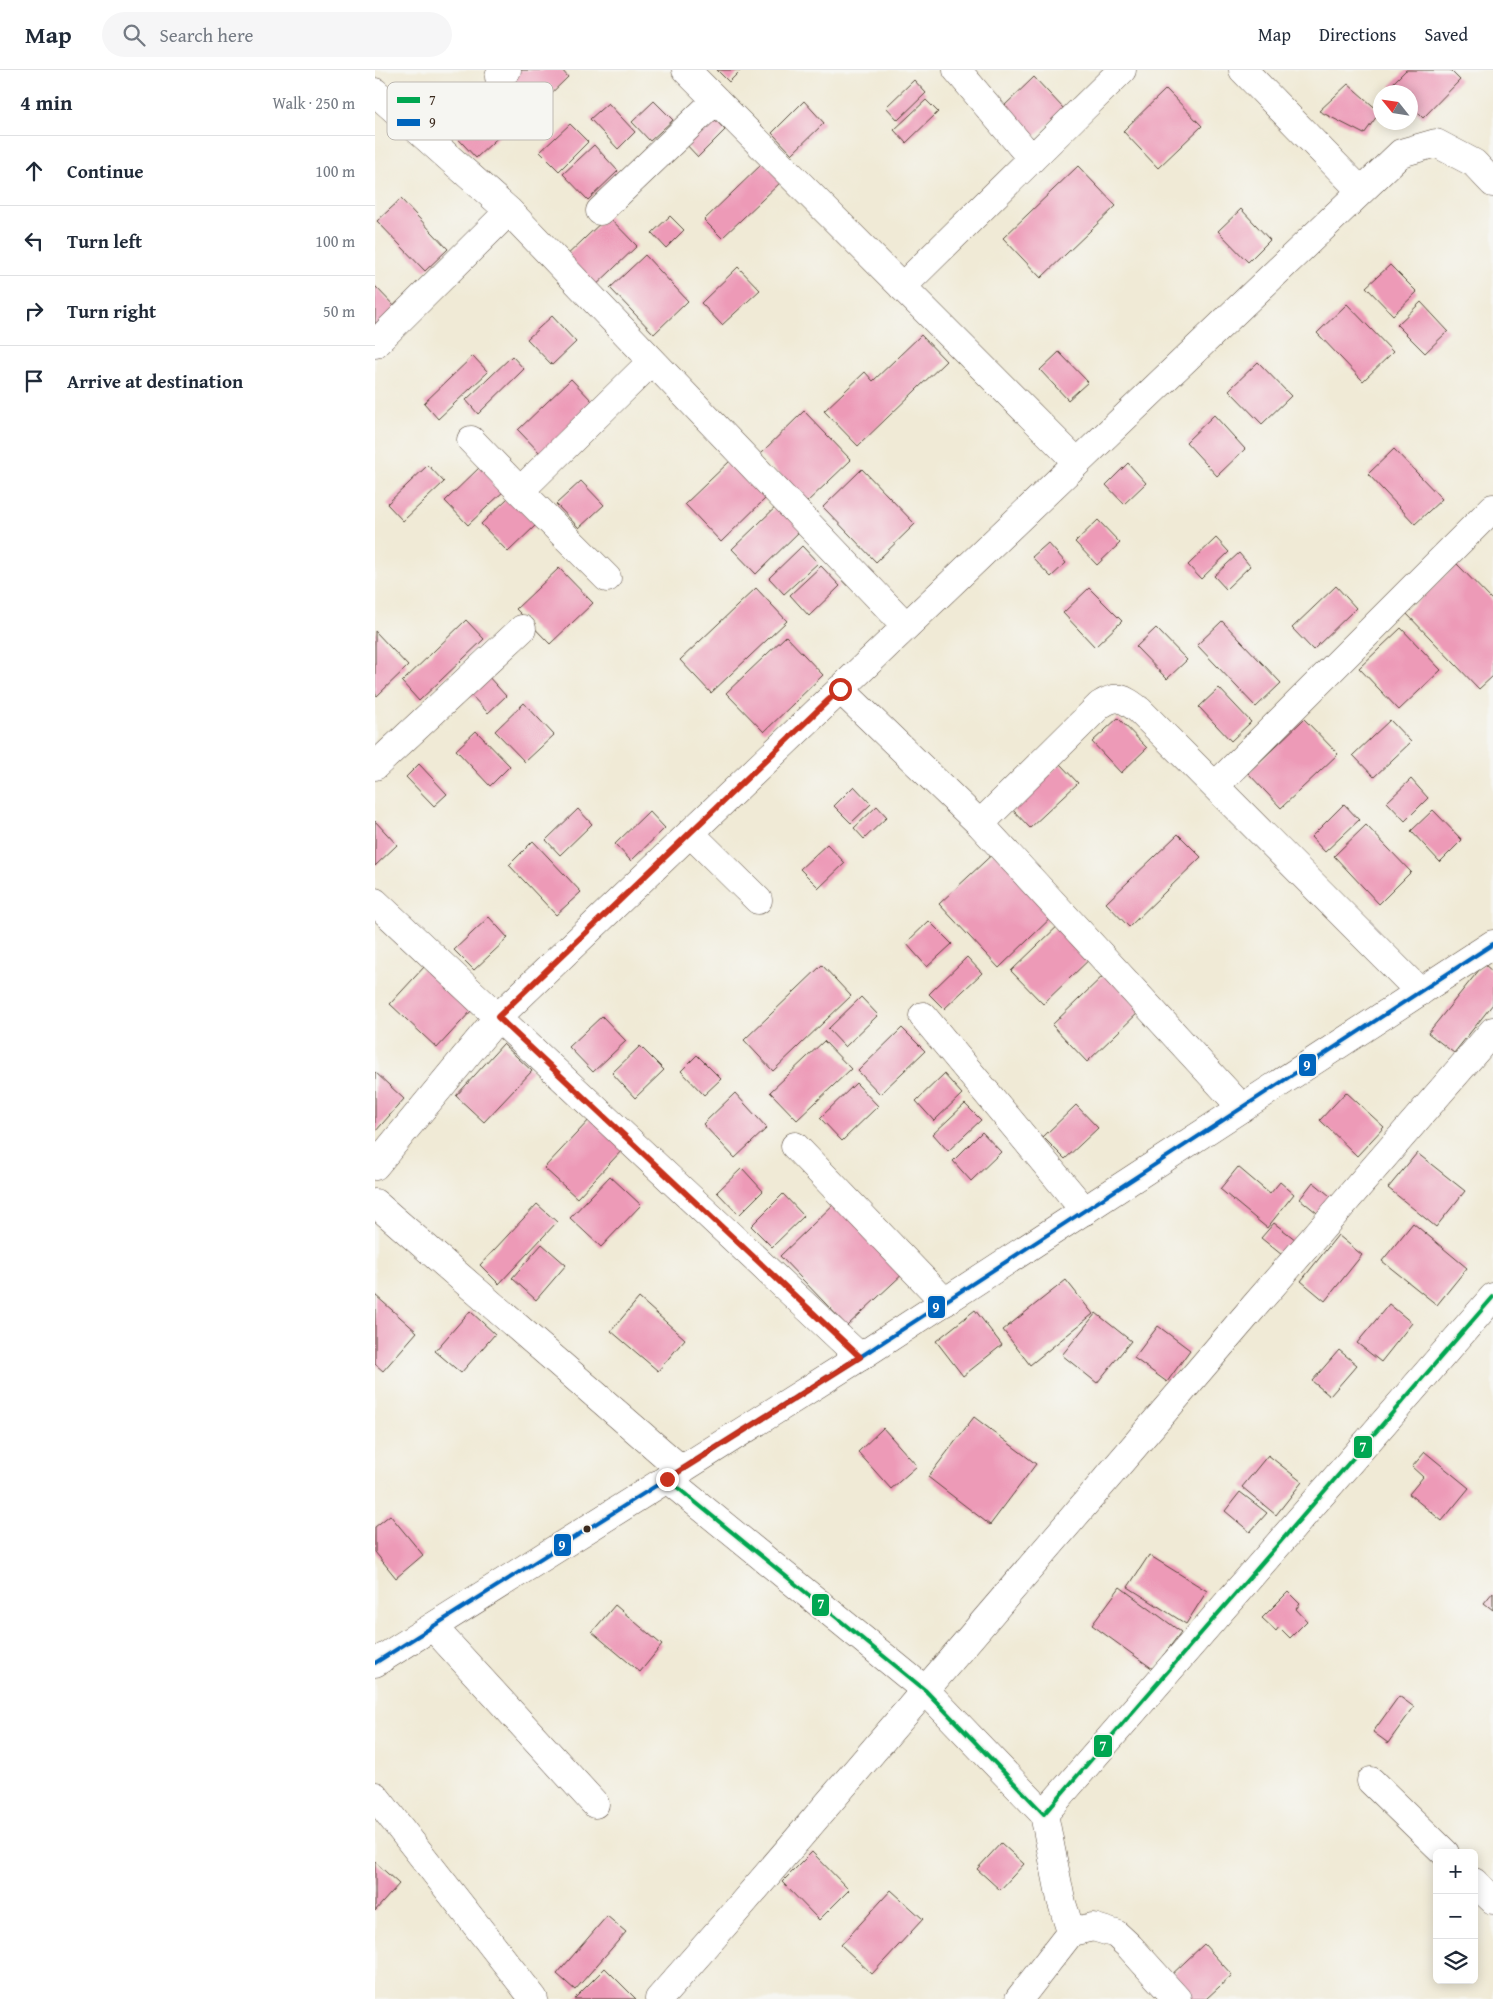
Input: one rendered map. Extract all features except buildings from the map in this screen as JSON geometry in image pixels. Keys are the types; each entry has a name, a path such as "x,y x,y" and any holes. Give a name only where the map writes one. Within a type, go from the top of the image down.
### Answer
{"street":[{"path":"686,70 1077,462"},
{"path":"957,70 1032,159"},
{"path":"902,287 1122,70"},
{"path":"1243,70 1361,191"},
{"path":"375,92 387,103"},
{"path":"600,211 716,100"},
{"path":"429,140 509,211 906,626"},
{"path":"375,1166 498,1017 1401,153 1436,143 1474,163 1493,183"},
{"path":"375,344 509,211"},
{"path":"520,491 652,361"},
{"path":"471,440 607,578"},
{"path":"1215,786 1493,508"},
{"path":"375,766 522,629"},
{"path":"840,689 980,824 1242,1108"},
{"path":"980,824 1100,705 1111,698 1124,698 1139,710 1420,992"},
{"path":"690,834 758,900"},
{"path":"375,902 860,1357"},
{"path":"375,1663 860,1357 1493,944"},
{"path":"923,1016 1085,1211"},
{"path":"659,1999 731,1918 1493,1031"},
{"path":"795,1146 945,1302"},
{"path":"375,1203 675,1474 925,1690 1044,1814 1061,1900 1071,1932"},
{"path":"1044,1814 1493,1297"},
{"path":"433,1627 595,1804"},
{"path":"1371,1781 1441,1849"},
{"path":"375,1796 534,1999"},
{"path":"1478,1886 1493,1900"},
{"path":"1019,1999 1071,1932 1093,1927 1115,1934 1131,1947 1177,1999"}],"transit line":[{"name":"9","path":"375,1663 860,1357 1493,944"},
{"name":"7","path":"667,1479 925,1690 1044,1814 1493,1297"}],"route":[{"path":"667,1479 860,1357 498,1017 840,689"}]}
